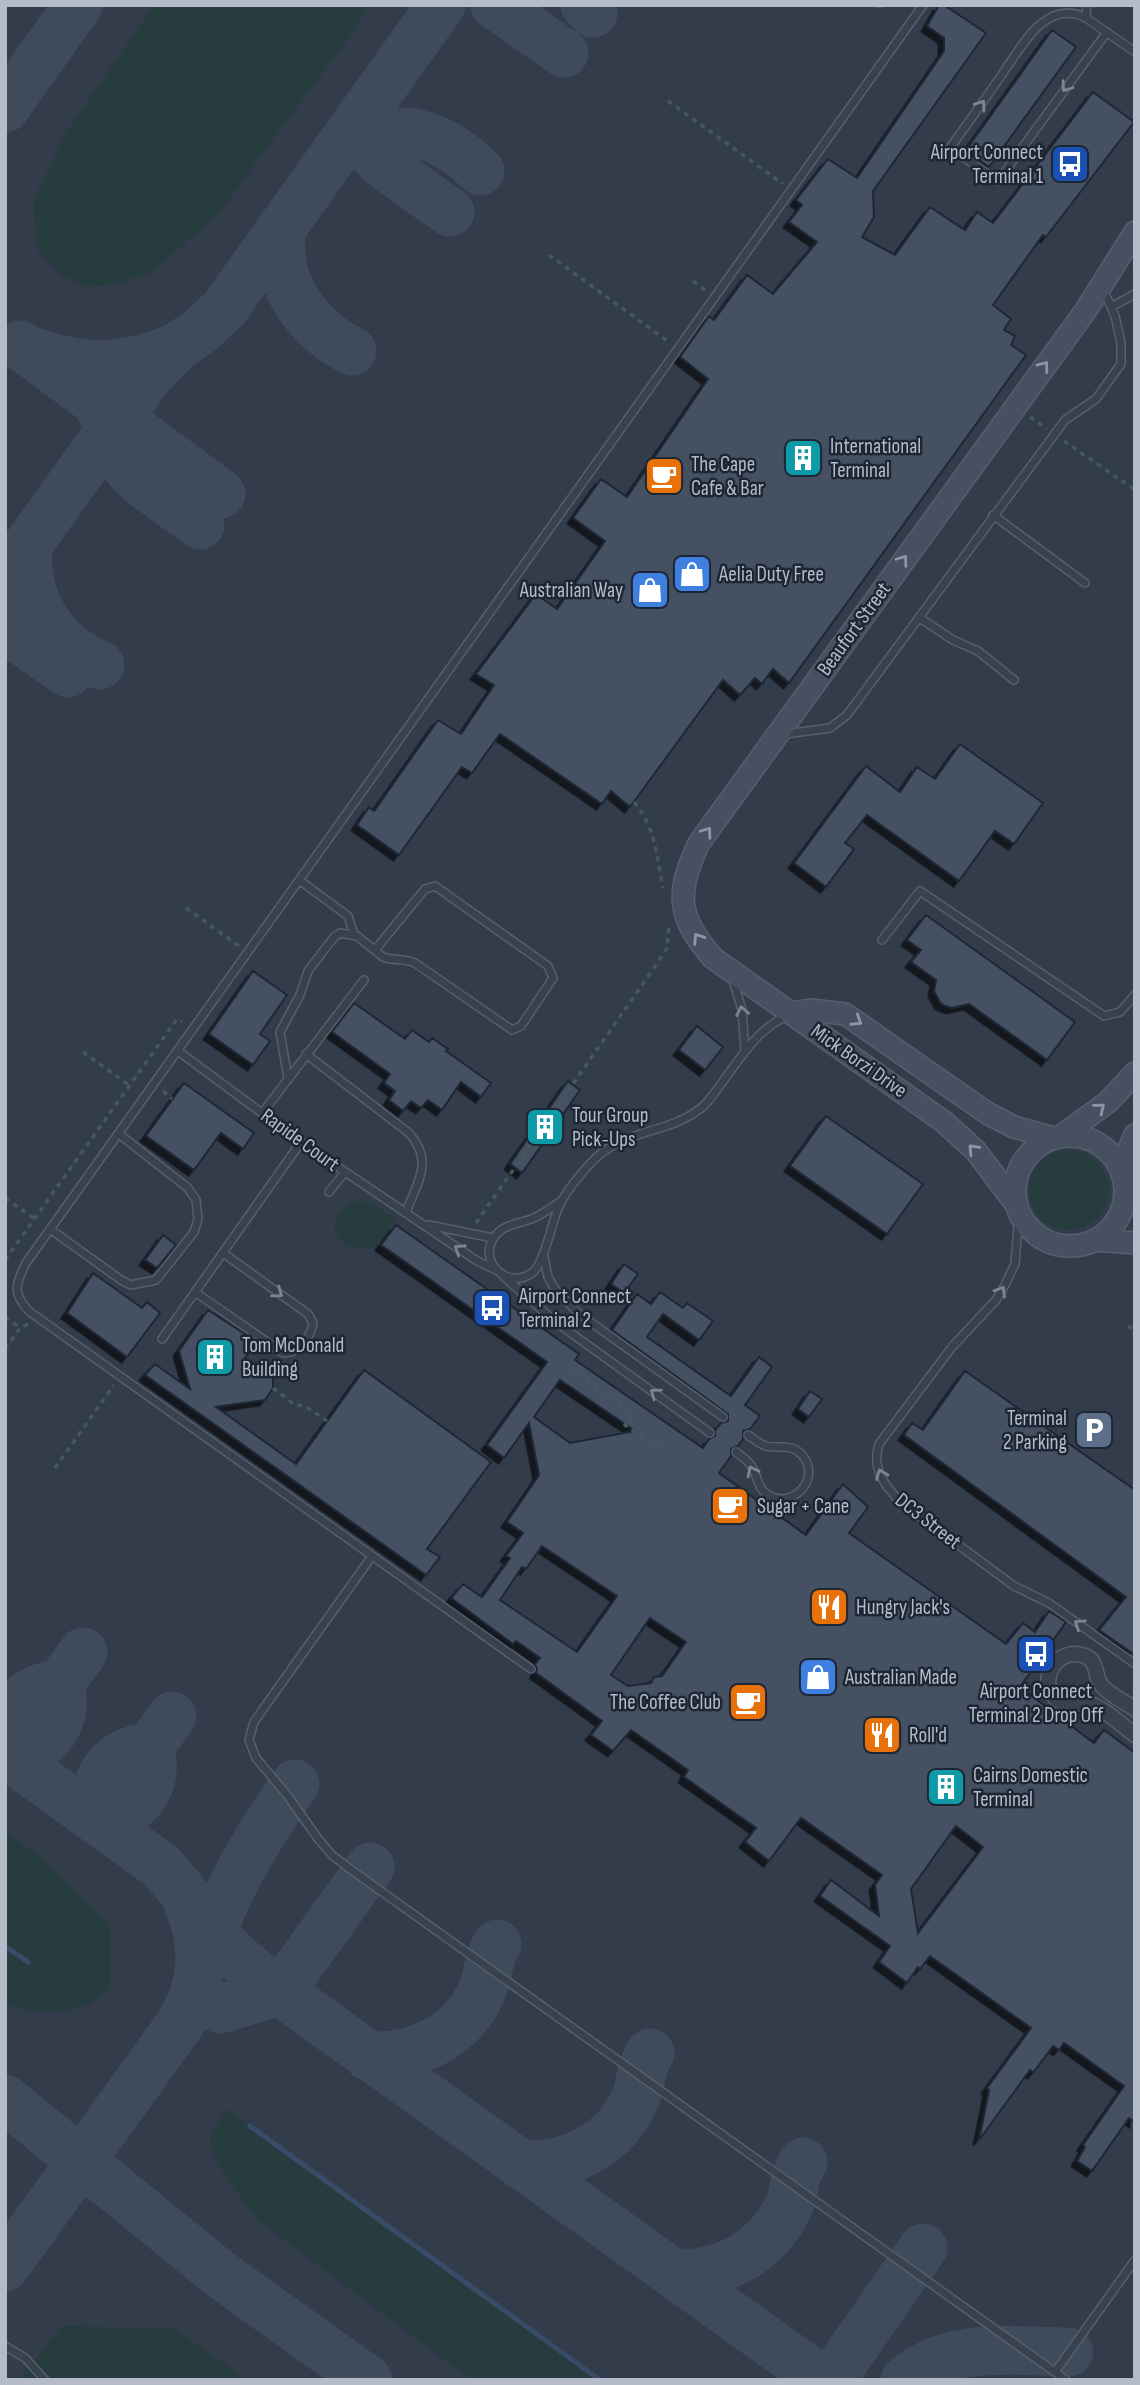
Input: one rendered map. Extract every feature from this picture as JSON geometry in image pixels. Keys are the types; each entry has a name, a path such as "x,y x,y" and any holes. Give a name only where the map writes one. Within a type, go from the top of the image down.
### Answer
{"street":[{"name":"Beaufort Street","path":"791,1013 730,972 713,958 695,936 685,915 682,895 684,877 699,843 1086,310 1135,232"},
{"name":"Mick Borzi Drive","path":"791,1013 811,1010 845,1014 987,1112 1014,1127 1057,1138"},
{"name":"Mick Borzi Drive","path":"791,1013 899,1088 951,1128 976,1151 1017,1207"},
{"path":"1135,1073 1108,1102 1057,1138 1039,1146 1027,1157 1018,1171 1015,1187 1017,1207 1026,1225 1050,1243 1073,1246 1095,1240 1135,1243"},
{"path":"1095,1240 1109,1230 1119,1215 1125,1198 1128,1151 1135,1135"},
{"path":"1057,1138 1073,1136 1098,1143 1109,1151 1127,1181"},
{"path":"1135,1709 1101,1685 1095,1665 1085,1656 1067,1655 1059,1659 1049,1672 1049,1689 1059,1702 1067,1705 1089,1703 1135,1735"}],"lane":[{"path":"531,1669 30,1312 21,1303 17,1283 26,1263 50,1229 923,5"},
{"path":"1086,18 1087,5"},
{"path":"1107,32 998,181 950,148 1024,44 1041,23 1056,15 1074,12 1086,18 1107,32 1135,52"},
{"path":"777,735 830,728 847,715 1065,419 1096,399 1121,364 1121,343 1111,307 1101,285"},
{"path":"1111,307 1135,294"},
{"path":"993,515 1084,583"},
{"path":"920,618 953,640 978,652 1014,680"},
{"path":"299,880 348,916 354,935"},
{"path":"288,1078 280,1032 300,995 306,976 334,937 340,933 354,935 375,950 387,958 415,963 512,1030 521,1026 553,978 548,966 435,886 425,889 375,950"},
{"path":"882,940 920,891 1104,1016 1120,1012 1135,995"},
{"path":"730,972 743,1010 745,1051"},
{"path":"263,1112 364,980"},
{"path":"561,1201 536,1217 498,1231 489,1253 490,1262 499,1273 521,1277 536,1270 561,1201 588,1166 615,1143 673,1122 701,1108 761,1031 791,1013"},
{"name":"Rapide Court","path":"178,1051 301,1142 477,1261 499,1273 557,1323 710,1433"},
{"path":"306,1054 417,1142 422,1151 423,1162 406,1212"},
{"path":"50,1229 121,1280 131,1284 156,1280 194,1232 198,1210 192,1193 119,1134"},
{"path":"162,1339 301,1142"},
{"path":"329,1192 345,1172"},
{"name":"DC3 Street","path":"1017,1207 1015,1264 1005,1285 996,1300 952,1347 879,1444 876,1461 881,1478 903,1504 1014,1586 1049,1603 1135,1664"},
{"name":"Rapide Court","path":"425,1224 493,1238"},
{"path":"195,1292 283,1353 298,1350 312,1330 313,1323 307,1314 223,1253"},
{"path":"544,1253 548,1277 572,1308 723,1417"},
{"path":"736,1452 748,1462 758,1484 770,1496 787,1499 802,1490 807,1483 808,1466 798,1451 790,1447 765,1446 748,1434"},
{"path":"372,1556 254,1722 249,1740 256,1758 319,1840 350,1869 1066,2380"},
{"path":"1055,2372 1135,2260"},
{"path":"5,2346 25,2358 45,2380"}],"path":[{"path":"668,101 792,190"},
{"path":"549,255 679,348"},
{"path":"634,802 650,830 664,893"},
{"path":"186,908 248,953"},
{"path":"469,1234 667,948 669,918"},
{"path":"5,1260 177,1019"},
{"path":"83,1052 130,1086"},
{"path":"5,1198 35,1219"},
{"path":"5,1317 20,1328"},
{"path":"1128,1326 1135,1331"},
{"path":"570,1367 633,1415 625,1425 666,1453"},
{"path":"55,1468 120,1377"},
{"path":"273,1388 295,1405 305,1406 327,1421"}],"shaded area":[{"path":"5,5 1135,5 1135,2380 5,2380"}],"green space":[{"path":"154,5 368,5 357,27 217,215 152,272 116,284 88,287 63,276 37,250 34,199 66,133"},
{"path":"1069,1150 1084,1153 1097,1162 1106,1175 1109,1190 1106,1205 1097,1218 1084,1227 1069,1230 1054,1227 1041,1218 1032,1205 1029,1190 1032,1175 1041,1162 1054,1153"},
{"path":"358,1201 372,1203 396,1219 375,1249 349,1246 341,1239 334,1226 342,1209"},
{"path":"5,1832 40,1857 110,1925 110,1987 87,2004 46,2013 5,2002"},
{"path":"227,2109 600,2380 472,2380 257,2219 228,2180 212,2152 211,2136"},
{"path":"62,2326 176,2329 246,2380 19,2380"}],"building":[{"name":"International Terminal","path":"939,5 944,5 986,33 873,191 874,217 862,237 895,255 930,207 965,230 977,212 993,223 1093,92 1134,122 1046,237 1043,235 993,305 1011,319 1004,330 1015,336 1011,345 1026,355 789,683 773,669 762,684 755,678 740,695 723,680 630,807 611,791 602,804 500,734 472,773 462,767 399,855 357,825 369,807 374,811 438,720 461,734 494,685 476,674 536,594 557,609 605,541 573,518 601,479 627,497 708,379 680,357 709,316 714,320 747,275 773,294 817,242 789,222 802,205 796,200 828,159 857,178 944,51 944,38 927,26"},
{"path":"1052,30 1076,47 989,167 966,150"},
{"path":"960,744 1043,803 1014,844 995,831 959,881 867,815 845,843 854,849 826,887 794,863 866,766 900,792 917,767 935,779"},
{"path":"926,915 1075,1022 1047,1060 969,1004 951,1008 941,1004 934,991 936,980 911,962 921,950 907,940"},
{"path":"253,971 287,995 260,1034 270,1041 253,1065 209,1034"},
{"path":"354,1003 405,1039 412,1030 429,1042 432,1038 491,1083 481,1097 461,1082 442,1110 428,1100 421,1108 411,1101 403,1111 389,1100 395,1091 384,1083 390,1074 332,1032"},
{"path":"697,1026 723,1047 705,1070 679,1050"},
{"name":"Tour Group Pick-Ups","path":"568,1081 580,1090 522,1173 510,1164"},
{"path":"184,1083 254,1133 243,1149 221,1133 194,1170 146,1136"},
{"path":"826,1116 923,1184 887,1234 790,1166"},
{"name":"Cairns Domestic Terminal","path":"396,1225 579,1354 575,1360 703,1448 709,1439 715,1436 715,1430 721,1423 728,1421 728,1414 612,1330 637,1294 651,1304 660,1292 683,1308 687,1303 713,1321 699,1340 663,1314 647,1337 731,1396 759,1357 772,1367 745,1405 760,1416 750,1429 743,1431 743,1439 738,1446 731,1449 731,1456 719,1473 806,1535 843,1484 868,1507 849,1533 1006,1644 1023,1623 1035,1632 1049,1611 1066,1622 1020,1687 1094,1743 1104,1730 1135,1753 1135,2122 1129,2118 1092,2171 1077,2161 1085,2147 1083,2145 1124,2086 1064,2043 1059,2050 1053,2046 1033,2073 1030,2070 979,2140 989,2090 987,2088 1031,2028 930,1956 907,1983 879,1962 890,1946 820,1896 831,1880 879,1916 875,1885 882,1875 801,1818 769,1861 745,1842 756,1828 684,1777 688,1770 631,1730 613,1751 591,1735 602,1721 536,1673 535,1664 540,1658 516,1641 513,1644 451,1598 463,1584 482,1597 510,1558 506,1556 523,1533 507,1522 539,1475 529,1423 504,1458 487,1445 547,1362 381,1245","holes":["560,1380 635,1431 570,1443 534,1417","542,1546 617,1596 577,1652 500,1600 522,1567 526,1569","650,1618 686,1642 662,1676 654,1677 651,1683 628,1686 611,1675","956,1826 983,1847 918,1933 911,1889"]},
{"path":"163,1235 176,1245 157,1268 145,1260"},
{"path":"624,1264 638,1274 624,1293 611,1284"},
{"path":"93,1273 142,1308 147,1302 160,1313 127,1357 67,1313"},
{"path":"208,1310 257,1342 245,1358 273,1378 273,1388 265,1400 216,1407 296,1464 364,1370 491,1462 427,1549 440,1557 426,1575 145,1375 155,1364 190,1389 179,1351"},
{"path":"965,1371 1135,1490 1135,1655 1099,1630 1126,1597 904,1435 912,1423 923,1430"},
{"path":"810,1391 822,1399 809,1417 798,1409"}],"waterway":[{"path":"5,1946 28,1962"},
{"path":"250,2126 600,2380"}],"taxiway":[{"path":"5,108 78,5"},
{"path":"5,577 148,377 177,347 224,309 441,5"},
{"path":"495,5 564,53"},
{"path":"585,5 593,13"},
{"path":"367,110 363,133 371,151 386,167 450,212"},
{"path":"342,144 380,133 415,133 448,146 480,171"},
{"path":"282,227 280,247 283,266 296,300 320,329 352,351"},
{"path":"20,345 221,494"},
{"path":"39,353 75,362 109,364 142,359 177,347"},
{"path":"100,408 129,470 142,483 200,525"},
{"path":"28,545 30,584 44,617 67,645 100,665"},
{"path":"5,625 11,633 68,673"},
{"path":"5,1735 11,1714 22,1699 39,1689 60,1684 83,1652"},
{"path":"5,1738 8,1756 34,1749 44,1742 58,1723 62,1698 60,1684"},
{"path":"149,1748 152,1775 142,1797 123,1812 98,1820 96,1793 105,1770 123,1754 149,1748 172,1716"},
{"path":"5,1754 161,1866 209,1928 236,1957 264,1980 822,2380"},
{"path":"203,1959 230,1890 267,1825 295,1784"},
{"path":"220,2009 264,1996 291,1977 370,1867"},
{"path":"5,2267 186,2014 197,1983 200,1951 188,1904"},
{"path":"368,2056 386,2056 420,2048 436,2041 463,2020 474,2006 484,1984 497,1944"},
{"path":"521,2165 539,2165 573,2157 588,2150 616,2129 635,2099 650,2053"},
{"path":"5,2099 220,2274 368,2380"},
{"path":"675,2274 711,2270 744,2256 758,2246 781,2220 790,2203 796,2177 803,2162"},
{"path":"831,2380 923,2248"},
{"path":"905,2380 942,2359 963,2354 1004,2350 1069,2352"}],"place":[{"name":"Airport Connect Terminal 1","path":"1070,164"},
{"name":"International Terminal","path":"803,458"},
{"name":"The Cape Cafe & Bar","path":"664,476"},
{"name":"Aelia Duty Free","path":"692,574"},
{"name":"Australian Way","path":"650,590"},
{"name":"Tour Group Pick-Ups","path":"545,1127"},
{"name":"Airport Connect Terminal 2","path":"492,1308"},
{"name":"Tom McDonald Building","path":"215,1357"},
{"name":"Terminal 2 Parking","path":"1094,1430"},
{"name":"Sugar + Cane","path":"730,1506"},
{"name":"Hungry Jack's","path":"829,1607"},
{"name":"Airport Connect Terminal 2 Drop Off","path":"1036,1654"},
{"name":"Australian Made","path":"818,1677"},
{"name":"The Coffee Club","path":"748,1702"},
{"name":"Roll'd","path":"882,1735"},
{"name":"Cairns Domestic Terminal","path":"946,1787"}]}
